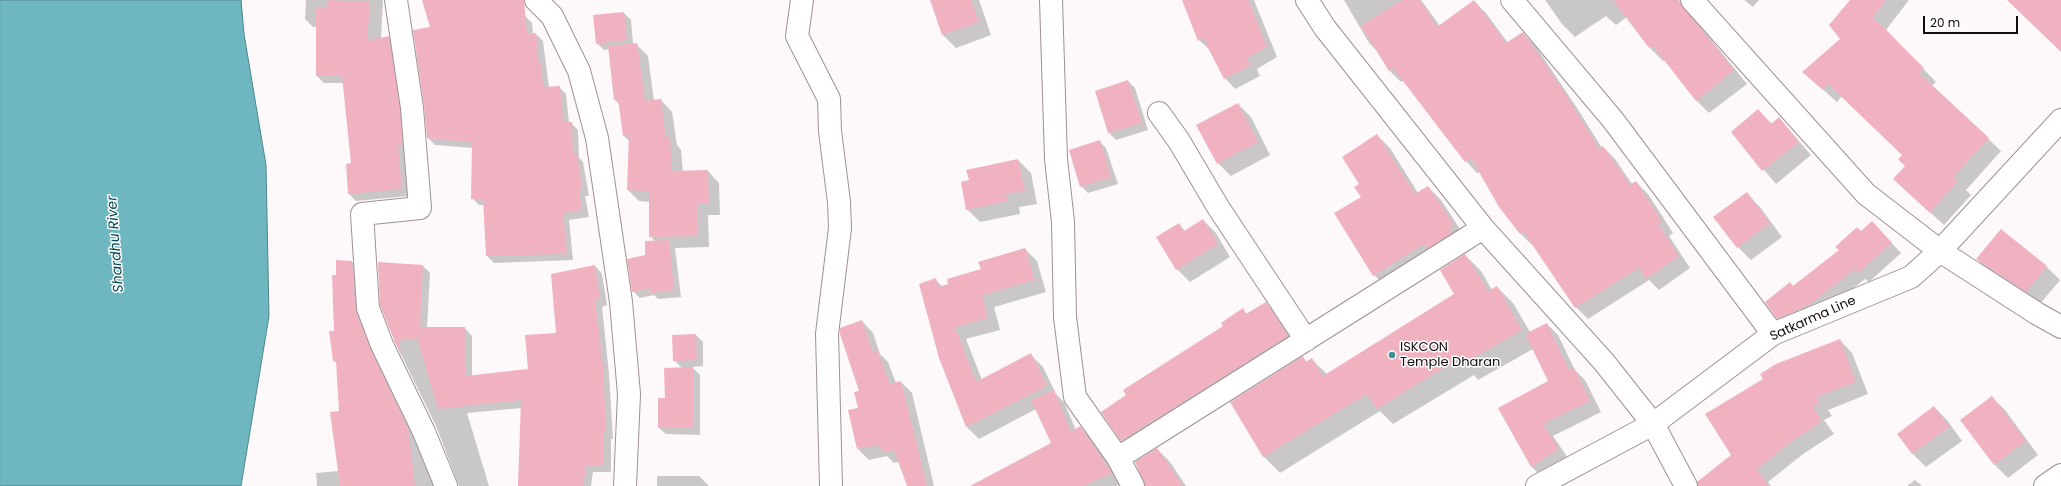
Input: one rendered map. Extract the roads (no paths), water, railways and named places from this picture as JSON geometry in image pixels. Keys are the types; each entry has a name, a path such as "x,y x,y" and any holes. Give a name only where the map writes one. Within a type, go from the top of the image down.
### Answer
{"street":[{"path":"396,0 412,108 420,208 362,214 368,308 382,345 424,432 446,486"},
{"path":"536,0 552,16 579,71 598,138 621,302 628,378 629,394 625,486"},
{"path":"802,0 797,36 829,99 830,131 840,228 827,334 831,486"},
{"path":"1051,0 1056,159 1063,222 1065,317 1075,397 1118,458 1133,486"},
{"path":"1307,0 1324,28 1483,228 1604,362 1653,424 1686,486"},
{"path":"1512,0 1613,120 1774,334"},
{"path":"1692,0 1866,194 1940,251 2036,313 2061,326"},
{"path":"1159,113 1179,141 1218,207 1306,340"},
{"name":"Satkarma Line","path":"1537,486 1653,424 1774,334 1911,277 1940,251 2061,120"},
{"path":"1118,458 1483,228"},
{"path":"2045,486 2061,475"}],"water":[{"name":"Shardhu River","path":"0,0 241,0 244,34 266,165 269,316 241,486 0,486"}],"place":[{"name":"ISKCON Temple Dharan","path":"1392,355"}]}
